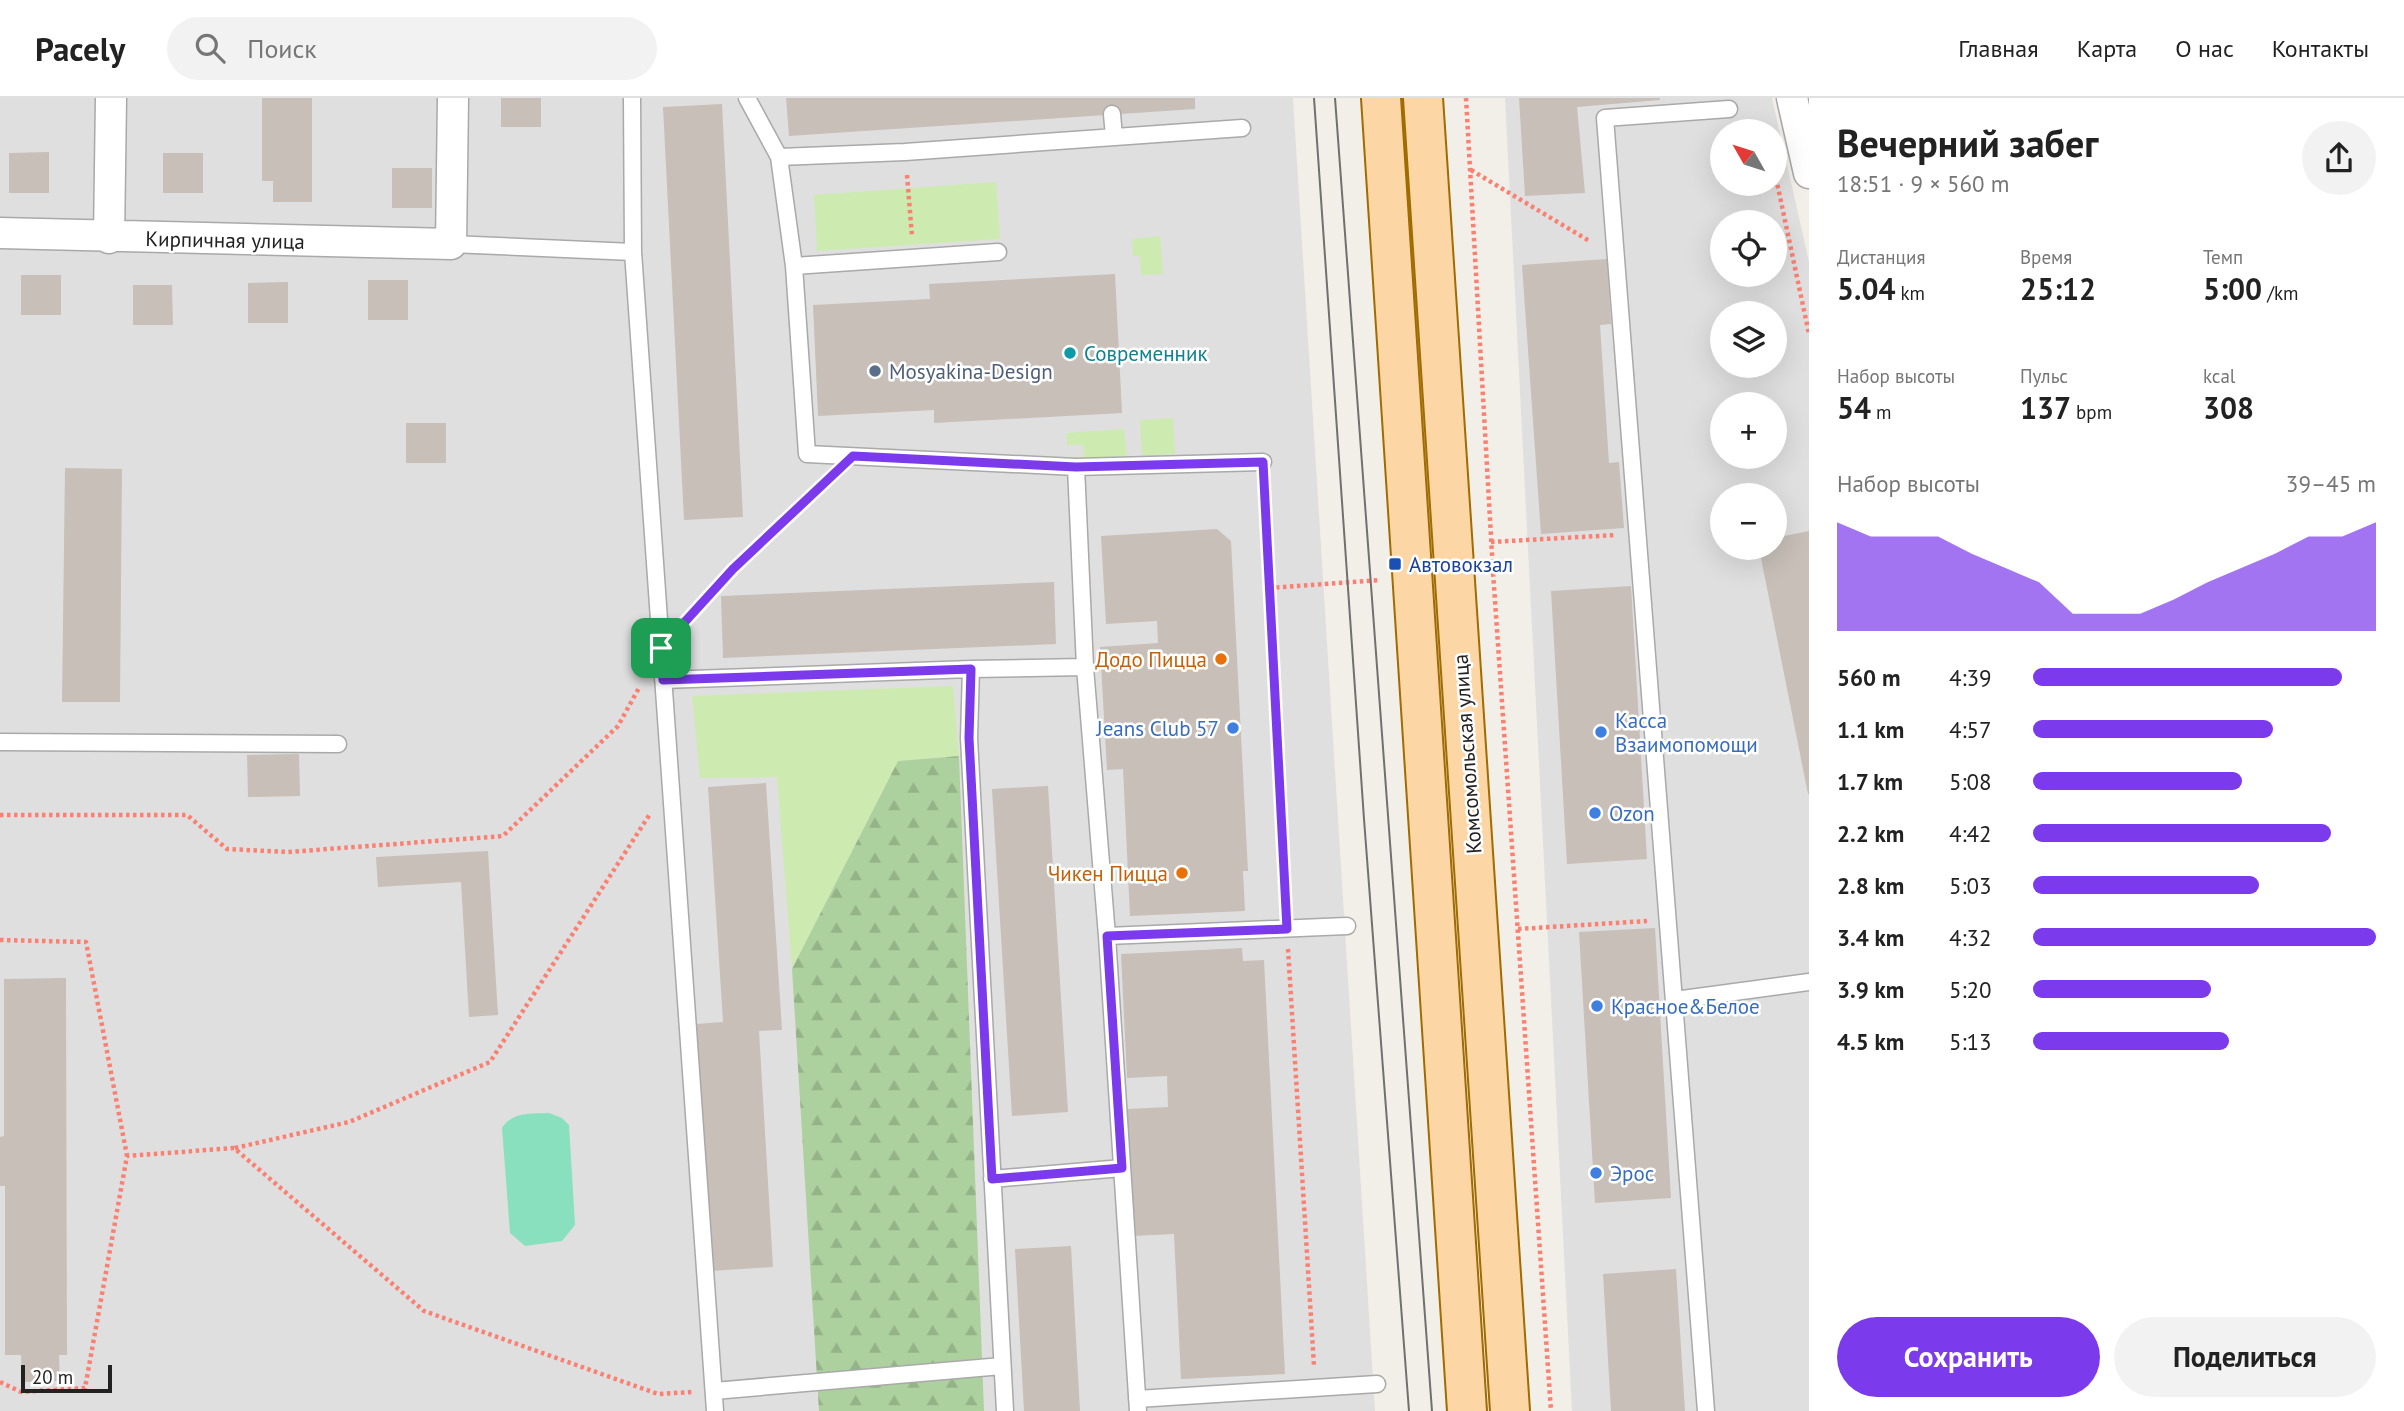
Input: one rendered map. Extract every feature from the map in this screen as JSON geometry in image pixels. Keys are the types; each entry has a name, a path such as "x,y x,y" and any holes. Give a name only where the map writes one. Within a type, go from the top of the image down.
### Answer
{"main road":[{"name":"Комсомольская улица","path":"1381,98 1467,1411"},
{"name":"Комсомольская улица","path":"1423,98 1510,1411"}],"street":[{"path":"109,238 111,98"},
{"path":"451,244 453,98"},
{"path":"1792,98 1809,173"},
{"name":"Кирпичная улица","path":"0,233 109,238 451,244"}],"lane":[{"path":"632,98 633,252 715,1411"},
{"path":"747,98 779,157 794,266 807,454 1076,467 1263,462"},
{"path":"1706,1411 1605,118 1729,109"},
{"path":"1112,114 1114,137"},
{"path":"779,157 905,152 1242,128"},
{"path":"451,244 633,252"},
{"path":"794,266 998,252"},
{"path":"1076,467 1085,667 1107,936 1137,1405 1377,1384"},
{"path":"663,680 1085,667"},
{"path":"971,669 969,738 1005,1411"},
{"path":"0,742 338,744"},
{"path":"1107,936 1347,926"},
{"path":"1675,1000 1809,982"},
{"path":"992,1179 1122,1168"},
{"path":"714,1391 1002,1366"}],"path":[{"path":"1466,98 1491,542 1551,1411"},
{"path":"905,152 914,258"},
{"path":"1471,170 1616,257"},
{"path":"1780,196 1809,334"},
{"path":"0,816 187,815 227,849 288,852 503,836 618,726 661,648 733,569 853,456"},
{"path":"1263,462 1287,929 1315,1388"},
{"path":"1491,542 1638,534"},
{"path":"127,1156 234,1148 349,1122 490,1062 671,782"},
{"path":"1518,929 1669,920"},
{"path":"0,940 86,942 127,1156 85,1388 21,1392 0,1382"},
{"path":"234,1148 424,1311 658,1394 714,1391"}],"shaded area":[{"path":"0,98 1293,98 1375,1411 0,1411"},
{"path":"1505,98 1772,98 1777,119 1710,119 1710,196 1787,196 1787,164 1809,262 1809,1411 1572,1411"}],"green space":[{"path":"996,182 1000,239 817,251 814,195"},
{"path":"1160,236 1163,274 1141,275 1140,256 1133,256 1132,239"},
{"path":"1173,418 1175,454 1142,456 1140,420"},
{"path":"1124,429 1127,457 1084,458 1083,445 1067,445 1066,433"},
{"path":"953,686 959,756 898,761 792,969 777,777 700,778 692,696"},
{"path":"959,756 984,1411 819,1411 792,969 898,761"},
{"path":"549,1113 562,1118 569,1125 575,1225 562,1241 525,1246 510,1233 502,1128 517,1116"}],"building":[{"path":"262,98 312,98 312,202 273,202 273,181 262,181"},
{"path":"501,98 541,98 541,127 501,127"},
{"path":"786,98 1195,98 1195,109 789,136"},
{"path":"1519,98 1660,100 1577,107 1585,193 1525,196"},
{"path":"722,104 743,517 684,520 663,107"},
{"path":"49,152 49,193 9,193 9,153"},
{"path":"163,153 203,153 203,193 163,193"},
{"path":"392,168 432,168 432,208 392,208"},
{"path":"1607,259 1611,324 1600,325 1609,463 1619,462 1624,528 1541,534 1522,265"},
{"path":"1115,274 1122,413 934,423 934,410 818,416 813,305 930,299 929,284"},
{"path":"21,275 61,275 61,315 21,315"},
{"path":"368,280 408,280 408,320 368,320"},
{"path":"288,282 288,323 248,323 248,283"},
{"path":"133,285 172,285 173,325 133,325"},
{"path":"406,423 446,423 446,463 406,463"},
{"path":"65,468 122,469 120,702 62,702"},
{"path":"1217,529 1231,541 1248,871 1243,871 1245,911 1130,916 1123,769 1107,770 1100,647 1158,643 1157,621 1106,624 1101,536"},
{"path":"1809,531 1809,794 1761,560 1787,560 1787,535"},
{"path":"1054,582 1056,644 723,658 721,596"},
{"path":"1631,586 1647,859 1567,864 1551,591"},
{"path":"299,754 300,796 248,797 247,755"},
{"path":"766,783 782,1030 759,1031 773,1267 711,1271 696,1024 723,1022 708,787"},
{"path":"1048,786 1068,1112 1012,1116 992,789"},
{"path":"488,851 498,1015 469,1017 461,882 378,887 376,857"},
{"path":"1655,928 1671,1198 1595,1203 1579,932"},
{"path":"1242,948 1243,961 1264,960 1285,1374 1181,1379 1174,1234 1133,1236 1127,1109 1168,1107 1167,1076 1127,1078 1121,954"},
{"path":"66,978 67,1355 59,1355 60,1381 22,1382 21,1355 5,1355 5,1186 0,1186 0,1137 4,1136 4,979"},
{"path":"1071,1246 1080,1411 1024,1411 1015,1249"},
{"path":"1676,1269 1685,1411 1611,1411 1603,1274"}],"tram line":[{"path":"1314,98 1364,819 1409,1411"},
{"path":"1335,98 1432,1411"}],"place":[{"name":"Современник","path":"1070,353"},
{"name":"Mosyakina-Design","path":"875,371"},
{"name":"Автовокзал","path":"1395,564"},
{"name":"Додо Пицца","path":"1221,659"},
{"name":"Jeans Club 57","path":"1233,728"},
{"name":"Касса Взаимопомощи","path":"1601,732"},
{"name":"Ozon","path":"1595,813"},
{"name":"Чикен Пицца","path":"1182,873"},
{"name":"Красное&Белое","path":"1597,1006"},
{"name":"Эрос","path":"1596,1173"}],"route":[{"path":"853,456 1076,467 1263,462 1287,929 1107,936 1122,1168 992,1179 969,738 971,669 663,680 661,648 733,569 853,456"}]}
